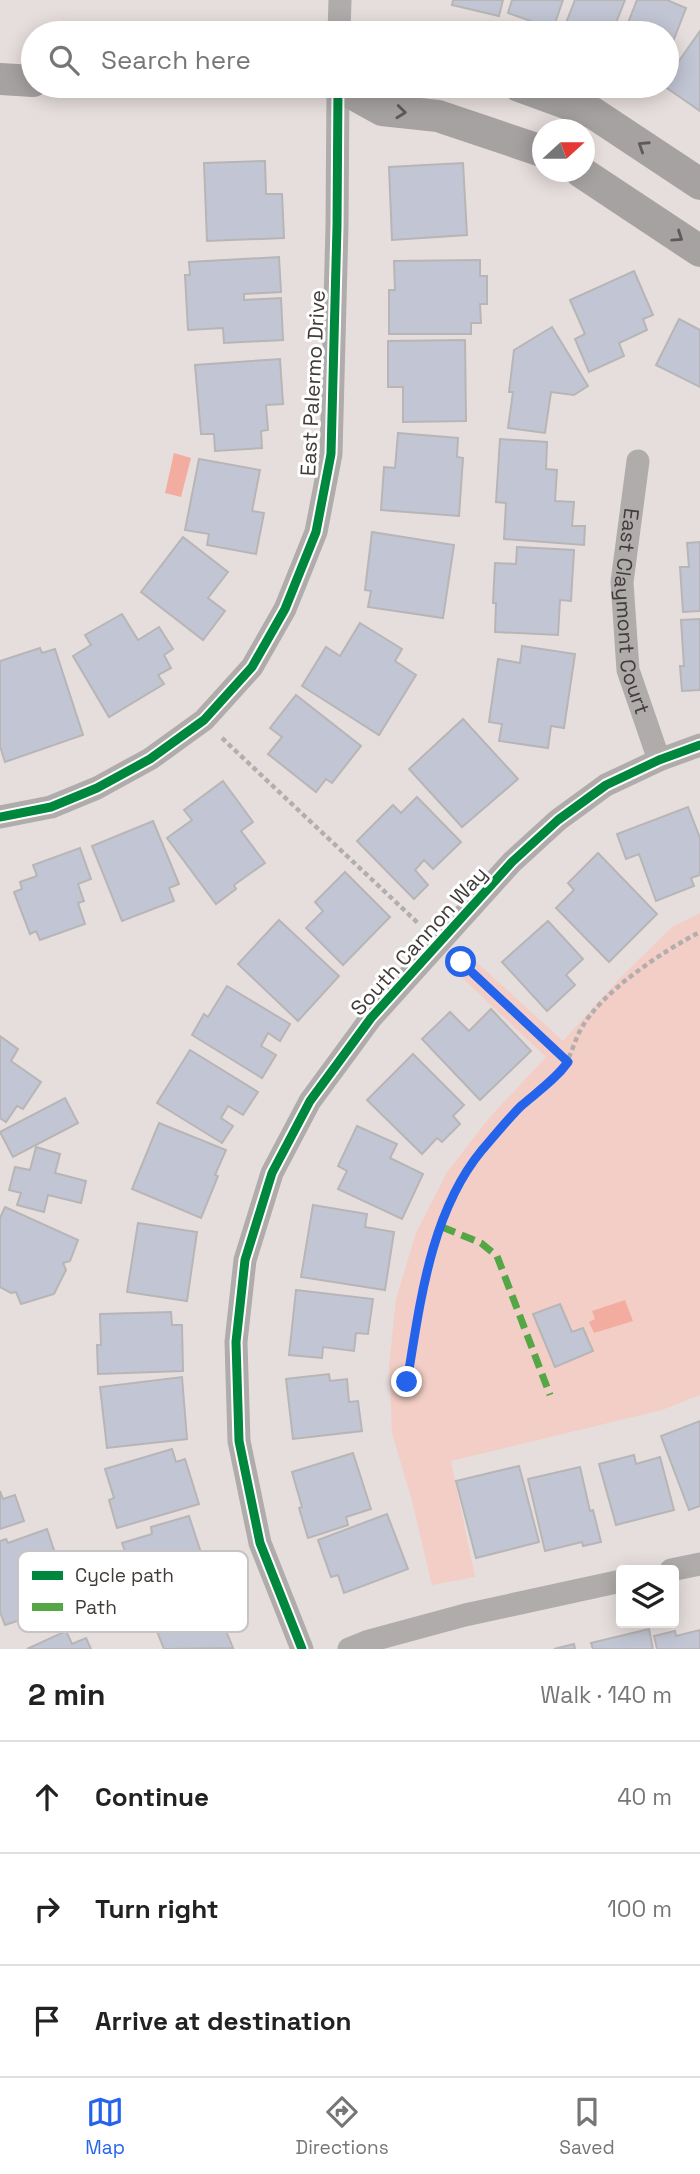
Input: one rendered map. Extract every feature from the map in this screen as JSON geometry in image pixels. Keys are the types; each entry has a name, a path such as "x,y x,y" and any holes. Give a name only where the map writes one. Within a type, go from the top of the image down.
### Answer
{"street":[{"path":"339,21 340,0"},
{"path":"0,79 21,80"},
{"name":"East Palermo Drive","path":"0,817 51,807 97,788 150,759 204,720 252,667 285,609 316,532 331,454 338,98"},
{"path":"360,98 382,110 438,116 532,148"},
{"path":"552,98 593,113 700,184"},
{"path":"595,181 700,251"},
{"name":"East Claymont Court","path":"638,461 622,582 628,670 659,760"},
{"name":"South Cannon Way","path":"302,1649 260,1543 239,1441 236,1342 245,1260 272,1173 310,1101 371,1018 512,862 558,821 606,785 659,760 700,745"},
{"path":"679,1568 700,1564"},
{"path":"349,1649 465,1615 616,1582"}],"path":[{"path":"222,738 419,923"},
{"path":"407,1382 425,1277 463,1177 520,1107 558,1075 568,1062 582,1028 602,1003 670,948 700,932"},
{"path":"461,962 568,1062"}],"shaded area":[{"path":"174,453 191,458 181,497 165,493"},
{"path":"700,913 700,1395 662,1410 451,1461 475,1577 432,1585 392,1433 389,1366 396,1299 416,1233 447,1172 490,1117 546,1057 456,972 471,957 563,1041 620,978 672,927"},
{"path":"625,1300 633,1321 594,1333 589,1322 595,1319 592,1311"}],"building":[{"path":"453,0 503,0 499,16 452,5"},
{"path":"512,0 563,0 556,21 530,21 508,13"},
{"path":"575,0 625,0 617,21 567,21"},
{"path":"637,0 667,0 686,8 679,26 679,21 629,21"},
{"path":"700,31 700,111 679,96 679,61"},
{"path":"265,161 266,194 282,194 284,238 207,241 204,163"},
{"path":"463,163 467,235 392,240 389,167"},
{"path":"279,257 281,292 244,294 244,300 281,298 283,340 224,343 223,328 188,330 185,275 190,275 189,262"},
{"path":"480,260 480,276 487,276 487,304 480,304 481,323 471,323 471,334 389,334 389,290 395,290 394,261"},
{"path":"634,271 653,315 643,319 647,330 619,343 624,356 589,372 575,339 585,334 570,300"},
{"path":"679,319 700,330 700,387 656,365"},
{"path":"552,327 588,386 574,395 551,392 545,433 508,428 513,392 509,392 514,350"},
{"path":"465,340 466,421 403,422 403,387 388,387 388,341"},
{"path":"280,359 283,404 266,405 268,430 261,431 262,448 215,451 214,434 201,434 195,365"},
{"path":"398,433 458,438 457,457 463,458 459,516 381,510 384,467 395,468"},
{"path":"500,439 547,442 546,469 557,470 555,501 574,502 572,526 585,526 584,545 504,539 506,503 496,502"},
{"path":"199,459 260,470 252,511 264,513 256,554 207,545 209,534 185,530"},
{"path":"372,532 454,545 443,618 368,607 371,591 365,590"},
{"path":"183,537 228,572 208,598 225,611 203,640 141,592"},
{"path":"700,542 700,611 683,612 680,567 689,567 687,543"},
{"path":"517,547 574,550 571,601 560,600 558,635 495,632 495,563 516,564"},
{"path":"122,614 138,640 159,627 173,649 164,655 171,668 158,675 164,684 109,717 73,656 91,645 85,635"},
{"path":"700,619 700,690 682,691 680,666 684,666 681,620"},
{"path":"360,623 402,649 395,661 416,675 379,735 302,686 326,647 340,656"},
{"path":"522,646 575,654 564,728 551,726 548,748 499,741 502,724 489,722 498,659 520,663"},
{"path":"40,648 42,653 55,649 83,735 5,762 0,746 0,661"},
{"path":"296,695 361,746 332,783 326,779 316,792 268,754 282,737 270,728"},
{"path":"463,719 518,779 462,827 409,769"},
{"path":"223,781 253,822 241,831 265,863 234,885 236,889 216,904 167,838 192,820 184,810"},
{"path":"417,797 461,842 433,869 424,860 415,870 428,885 414,899 357,841 393,805 401,813"},
{"path":"688,807 700,838 700,875 691,878 694,886 656,901 639,854 626,859 617,834"},
{"path":"153,821 179,884 169,888 174,901 122,921 92,846"},
{"path":"80,848 91,879 78,884 84,901 78,903 85,924 40,940 36,931 30,934 14,892 22,889 20,882 37,876 33,865"},
{"path":"598,853 657,914 609,962 556,908 574,890 568,883"},
{"path":"345,872 390,917 343,965 306,928 323,911 315,902"},
{"path":"279,920 339,976 298,1021 238,964"},
{"path":"548,921 583,959 566,975 575,985 547,1011 502,962"},
{"path":"227,986 290,1024 280,1041 268,1033 261,1046 276,1055 262,1078 192,1035 204,1014 208,1017"},
{"path":"491,1009 531,1051 480,1100 422,1039 450,1012 469,1031"},
{"path":"0,1036 18,1049 11,1061 41,1082 23,1109 17,1106 6,1122 0,1118"},
{"path":"190,1050 258,1092 243,1115 228,1106 221,1118 233,1126 222,1143 157,1103"},
{"path":"413,1054 464,1105 453,1116 460,1124 442,1142 437,1138 422,1154 367,1100"},
{"path":"65,1098 78,1123 13,1157 0,1132"},
{"path":"159,1123 226,1150 201,1218 132,1189"},
{"path":"357,1126 397,1144 390,1158 423,1174 402,1219 338,1189 347,1171 338,1166"},
{"path":"36,1147 60,1154 55,1173 86,1181 81,1203 48,1195 44,1212 17,1205 21,1193 9,1190 15,1167 30,1170"},
{"path":"313,1205 367,1214 365,1227 394,1232 385,1290 301,1277"},
{"path":"5,1207 78,1240 70,1261 63,1263 66,1270 54,1294 21,1304 16,1292 11,1293 0,1287 0,1218"},
{"path":"138,1223 197,1232 187,1301 127,1292"},
{"path":"296,1290 373,1299 368,1334 356,1333 354,1351 323,1347 322,1358 289,1355"},
{"path":"560,1304 572,1332 583,1328 593,1351 555,1367 533,1314"},
{"path":"171,1312 172,1325 182,1325 183,1371 98,1374 100,1314"},
{"path":"329,1374 330,1381 347,1379 349,1402 358,1401 362,1431 293,1439 286,1379"},
{"path":"182,1377 187,1439 107,1448 100,1387"},
{"path":"700,1421 700,1506 689,1510 661,1436"},
{"path":"172,1449 176,1462 185,1459 199,1504 117,1528 109,1500 114,1498 105,1469"},
{"path":"353,1453 371,1509 346,1517 348,1525 308,1538 292,1472"},
{"path":"634,1455 636,1464 660,1457 674,1510 616,1525 599,1464"},
{"path":"519,1466 539,1542 476,1558 456,1481"},
{"path":"580,1467 590,1511 593,1510 601,1542 583,1546 582,1542 545,1551 528,1479"},
{"path":"0,1491 3,1499 15,1495 24,1521 0,1529"},
{"path":"387,1514 408,1569 344,1593 338,1575 331,1577 318,1540"},
{"path":"189,1516 200,1551 125,1551 122,1543 152,1534 151,1527"},
{"path":"47,1529 54,1550 18,1551 18,1621 5,1625 0,1612 0,1541 6,1539 8,1543"},
{"path":"649,1629 653,1649 593,1649 591,1643"},
{"path":"700,1630 700,1649 657,1649 654,1636 675,1631 676,1636"},
{"path":"66,1632 72,1644 86,1638 91,1649 27,1649"},
{"path":"157,1632 227,1632 233,1648 164,1649"},
{"path":"574,1644 575,1649 554,1649"}],"marked path":[{"path":"442,1227 481,1243 497,1256 550,1395"}],"cycle path":[{"path":"0,817 51,807 97,788 150,759 204,720 252,667 285,609 316,532 331,454 338,98"},
{"path":"302,1649 260,1543 239,1441 236,1342 245,1260 272,1173 310,1101 371,1018 512,862 558,820 606,785 659,760 700,745"}],"route":[{"path":"407,1382 425,1277 463,1177 520,1107 558,1075 568,1062 461,962"}]}
